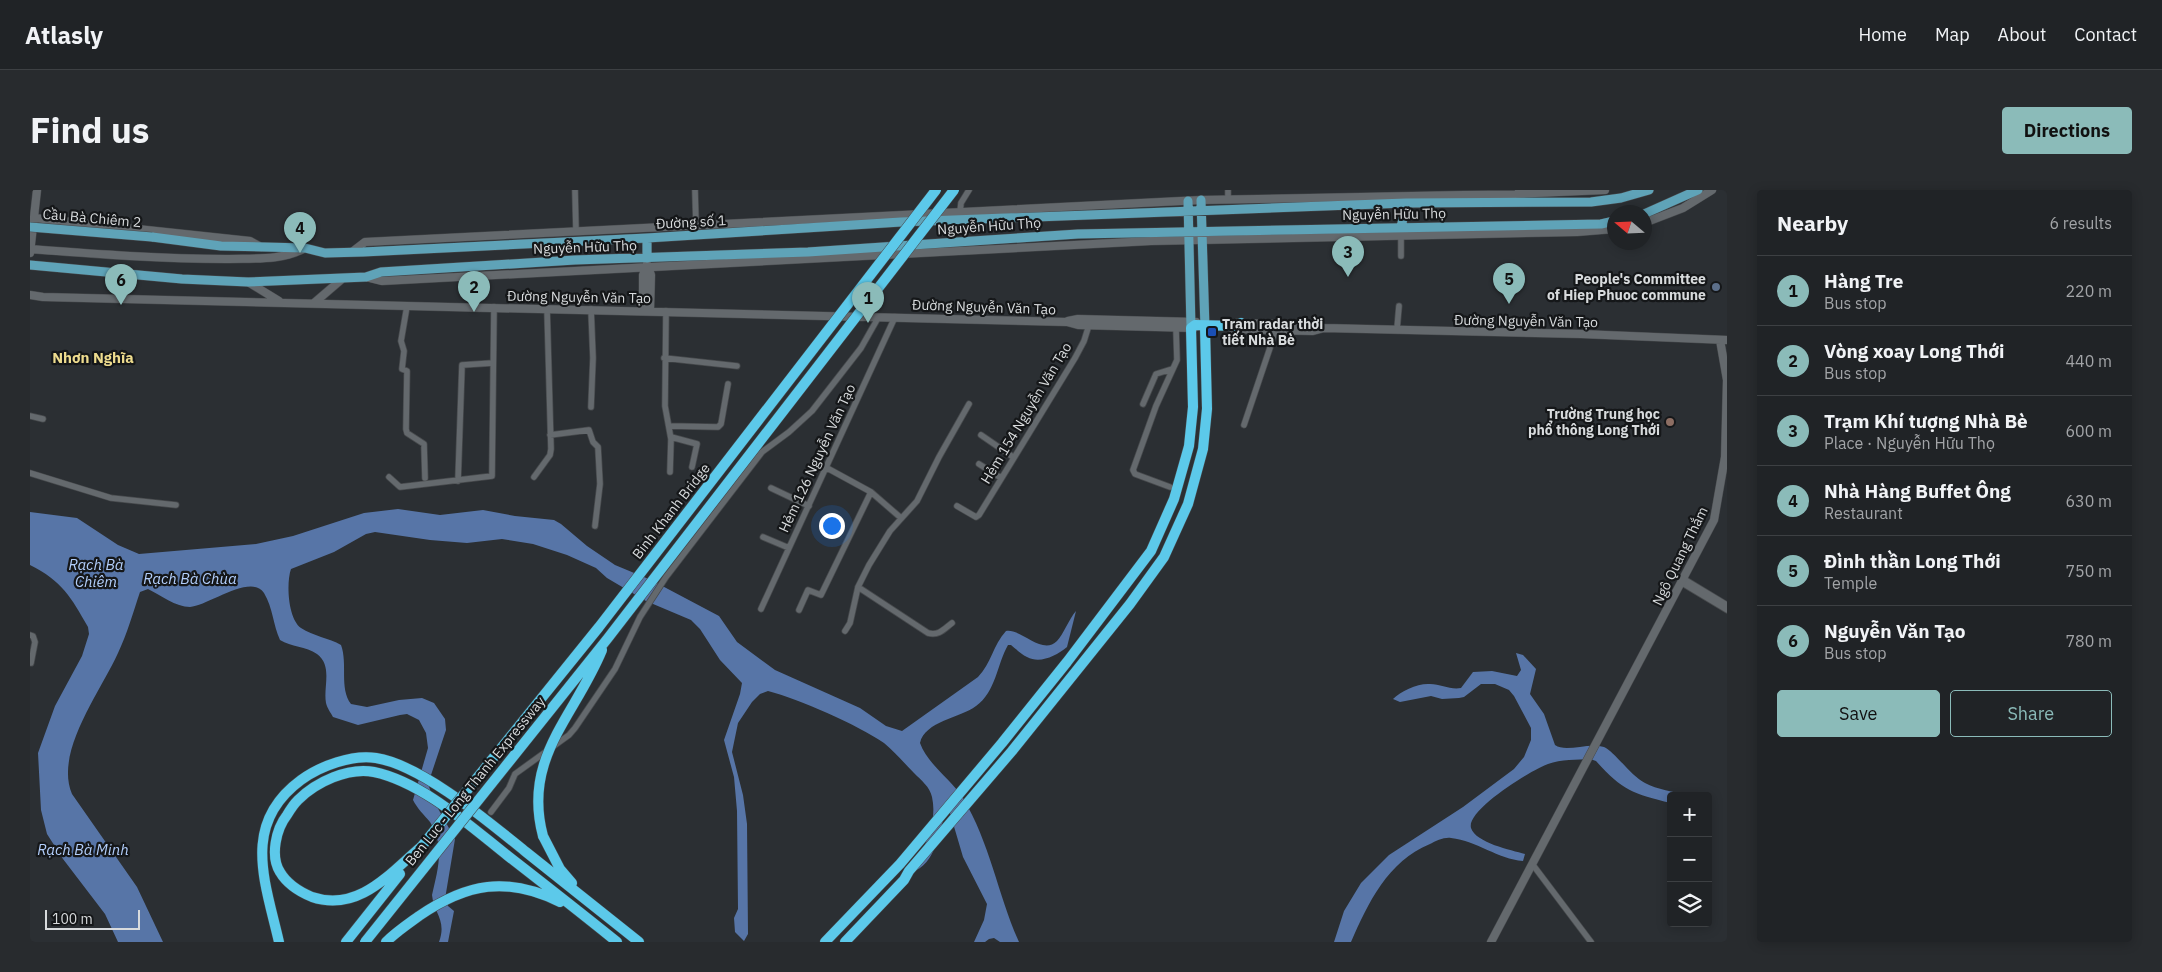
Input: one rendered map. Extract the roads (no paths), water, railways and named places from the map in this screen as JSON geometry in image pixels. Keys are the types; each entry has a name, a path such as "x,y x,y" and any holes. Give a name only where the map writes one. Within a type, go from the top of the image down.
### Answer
{"highway":[{"name":"Binh Khanh Bridge","path":"422,846 599,627 936,190"},
{"name":"Binh Khanh Bridge","path":"608,638 954,190"},
{"path":"825,942 900,864 967,784 1067,662 1151,551 1174,500 1189,446 1193,407 1191,325 1238,326 1241,323"},
{"path":"845,942 904,880 909,871 975,796 1130,604 1164,557 1188,504 1203,449 1207,409 1205,325"},
{"path":"591,904 560,869 543,836 537,806 539,780 544,761 554,738 594,670 608,638"},
{"name":"Ben Luc - Long Thanh Expressway","path":"364,942 608,638"},
{"path":"280,942 268,896 261,852 269,815 287,790 314,770 346,760 376,758 408,768 447,792 487,821 639,942"},
{"path":"422,846 387,879 370,891 338,900 320,899 304,894 280,872 274,853 281,823 298,800 322,783 347,773 372,772 402,781 440,804 617,942"},
{"name":"Ben Luc - Long Thanh Expressway","path":"346,942 422,846"},
{"path":"386,942 426,911 462,891 480,887 517,887 544,895 560,902 593,922"}],"main road":[{"path":"30,253 37,190"},
{"name":"Nguyễn Hữu Thọ","path":"696,225 1188,200 1228,199 1406,203 1515,199 1605,190"},
{"name":"Nguyễn Hữu Thọ","path":"738,233 901,222 1201,211 1320,202 1515,199 1591,202 1621,198 1649,190"},
{"path":"1652,210 1698,190"},
{"path":"1652,220 1683,208 1712,190"},
{"path":"1188,200 1191,325"},
{"path":"1201,200 1205,325"},
{"path":"1401,232 1406,203"},
{"path":"32,222 250,240 262,248"},
{"name":"Cầu Bà Chiêm 2","path":"32,222 152,238"},
{"name":"Nguyễn Hữu Thọ","path":"30,265 182,279 248,282 366,277 381,272 647,262 1078,234 1189,236 1401,232 1607,223"},
{"name":"Đường số 1","path":"647,228 696,225"},
{"path":"646,311 651,275 647,262 647,228"},
{"name":"Nguyễn Hữu Thọ","path":"352,252 365,242 647,228"},
{"name":"Nguyễn Hữu Thọ","path":"1442,231 1577,232 1607,230"},
{"name":"Đường số 1","path":"647,238 738,233"},
{"name":"Nguyễn Hữu Thọ","path":"152,238 221,246 305,248 325,253 647,238"},
{"path":"30,249 131,257 198,259 276,258 290,255 305,248"},
{"path":"314,304 342,278"},
{"path":"330,304 326,300 328,293 342,278"},
{"path":"248,282 280,302"},
{"name":"Đường Nguyễn Văn Tạo","path":"30,295 43,297 314,304 895,317 1067,322 1078,325 1176,328 1191,325"},
{"name":"Đường Nguyễn Văn Tạo","path":"1067,322 1078,319 1191,325"},
{"name":"Đường Nguyễn Văn Tạo","path":"1241,323 1313,325 1324,328 1581,334 1724,340"},
{"name":"Đường Nguyễn Văn Tạo","path":"1205,325 1313,331 1324,328"},
{"name":"Ngô Quang Thắm","path":"1533,865 1714,520 1718,507 1724,456 1727,380 1724,340"},
{"path":"1491,942 1533,865"}],"street":[{"path":"575,190 576,231"},
{"path":"695,190 696,225"},
{"path":"960,212 961,203 969,190"},
{"path":"1228,190 1228,199"},
{"path":"1401,232 1401,256"},
{"path":"407,306 401,340 404,351 402,369 407,371 406,429 407,433 424,444 425,478"},
{"path":"1397,329 1399,306"},
{"path":"389,476 400,487 492,476 494,307"},
{"path":"534,477 550,454 547,308"},
{"path":"591,309 592,407"},
{"path":"666,311 664,358 665,406 671,437 670,472"},
{"name":"Hẻm 126 Nguyễn Văn Tạo","path":"761,609 895,317"},
{"path":"491,812 509,788 515,774 569,735 575,728 615,669 640,617 666,577 762,452 789,432 812,411 861,348 878,318"},
{"name":"Hẻm 154 Nguyễn Văn Tạo","path":"956,506 976,517 981,512 1075,358 1084,341 1089,325"},
{"path":"1170,487 1135,474 1133,470 1177,357 1176,328"},
{"path":"1244,425 1276,330"},
{"path":"664,358 736,366"},
{"path":"458,481 462,365 493,363"},
{"path":"1143,404 1156,374 1172,369"},
{"path":"669,426 718,428 721,424 728,384"},
{"path":"845,631 850,623 858,588 879,547 901,518 917,501 969,404"},
{"path":"30,416 42,418"},
{"path":"550,435 589,430 598,447 600,484 595,526"},
{"path":"981,435 1013,457"},
{"path":"671,437 697,444 692,468"},
{"path":"979,464 1001,478"},
{"path":"827,468 871,492 901,518"},
{"path":"30,473 111,498 176,505"},
{"path":"771,488 809,506"},
{"path":"799,610 808,590 821,594 871,492"},
{"path":"763,537 789,548"},
{"path":"1683,581 1727,605"},
{"path":"1683,581 1727,610"},
{"path":"858,588 928,633 935,635 940,633 952,623"},
{"path":"30,635 34,639 31,664"},
{"path":"1533,865 1591,942"}],"water":[{"name":"Rạch Bà Chùa","path":"398,509 440,515 483,510 554,520 615,565 651,580 719,616 737,642 775,670 860,708 886,726 902,731 978,677 1006,631 1018,633 1038,644 1051,645 1057,641 1076,611 1067,647 1053,656 1037,660 1027,657 1011,645 1008,645 992,686 983,700 969,710 936,725 923,736 920,743 928,758 958,791 972,815 987,851 1019,942 1000,942 994,938 985,942 974,942 984,920 987,904 963,857 950,813 947,812 931,855 919,868 910,873 920,856 931,827 933,817 932,797 922,781 896,754 873,736 828,713 768,691 760,694 752,702 738,723 732,752 743,795 747,824 748,934 744,941 735,932 734,918 738,909 737,811 734,777 724,740 742,683 720,660 700,629 691,620 646,601 607,578 596,568 567,555 533,544 502,539 467,543 375,532 366,534 334,552 291,569 289,575 289,600 293,617 301,628 341,645 344,660 345,691 351,704 367,707 399,700 422,698 434,703 445,719 446,730 428,784 435,803 455,839 445,899 448,906 454,911 448,942 439,942 442,928 432,895 439,858 435,831 413,800 428,748 426,733 419,720 407,714 358,725 333,717 326,703 326,671 322,659 313,651 280,640 264,593 258,588 249,587 240,588 190,607 174,603 148,589 140,592 121,646 91,703 74,741 69,760 68,777 72,794 137,887 163,942 118,942 105,914 63,859 47,834 41,810 38,753 55,706 82,656 89,634 88,627 71,598 50,577 30,565 30,512 77,518 118,545 139,554 256,544 293,536 364,513"},
{"path":"1516,653 1523,655 1536,669 1530,694 1544,714 1555,745 1565,748 1598,746 1608,749 1640,780 1673,792 1667,792 1667,802 1629,790 1613,779 1596,761 1590,759 1564,760 1540,767 1489,801 1472,820 1471,828 1480,838 1495,845 1525,854 1523,861 1505,857 1461,840 1448,838 1437,841 1415,851 1391,872 1372,898 1351,942 1334,942 1344,911 1361,883 1389,855 1463,807 1514,769 1524,757 1531,740 1531,728 1514,696 1509,690 1495,684 1481,684 1464,697 1459,698 1442,699 1431,696 1400,702 1393,699 1405,690 1425,684 1461,688 1473,672 1492,671 1517,676 1521,670"}],"place":[{"name":"Nhà Hàng Buffet Ông","path":"300,253"},
{"name":"Trạm Khí tượng Nhà Bè","path":"1348,277"},
{"name":"People's Committee of Hiep Phuoc commune","path":"1716,287"},
{"name":"Đình thần Long Thới","path":"1509,304"},
{"name":"Nguyễn Văn Tạo","path":"121,305"},
{"name":"Vòng xoay Long Thới","path":"474,312"},
{"name":"Hàng Tre","path":"868,323"},
{"name":"Trạm radar thời tiết Nhà Bè","path":"1212,332"},
{"name":"Trường Trung học phổ thông Long Thới","path":"1670,422"}],"district":[{"name":"Nhơn Nghĩa","path":"93,357"}],"water label":[{"name":"Rạch Bà Chiêm","path":"96,572"},
{"name":"Rạch Bà Minh","path":"83,849"}]}
